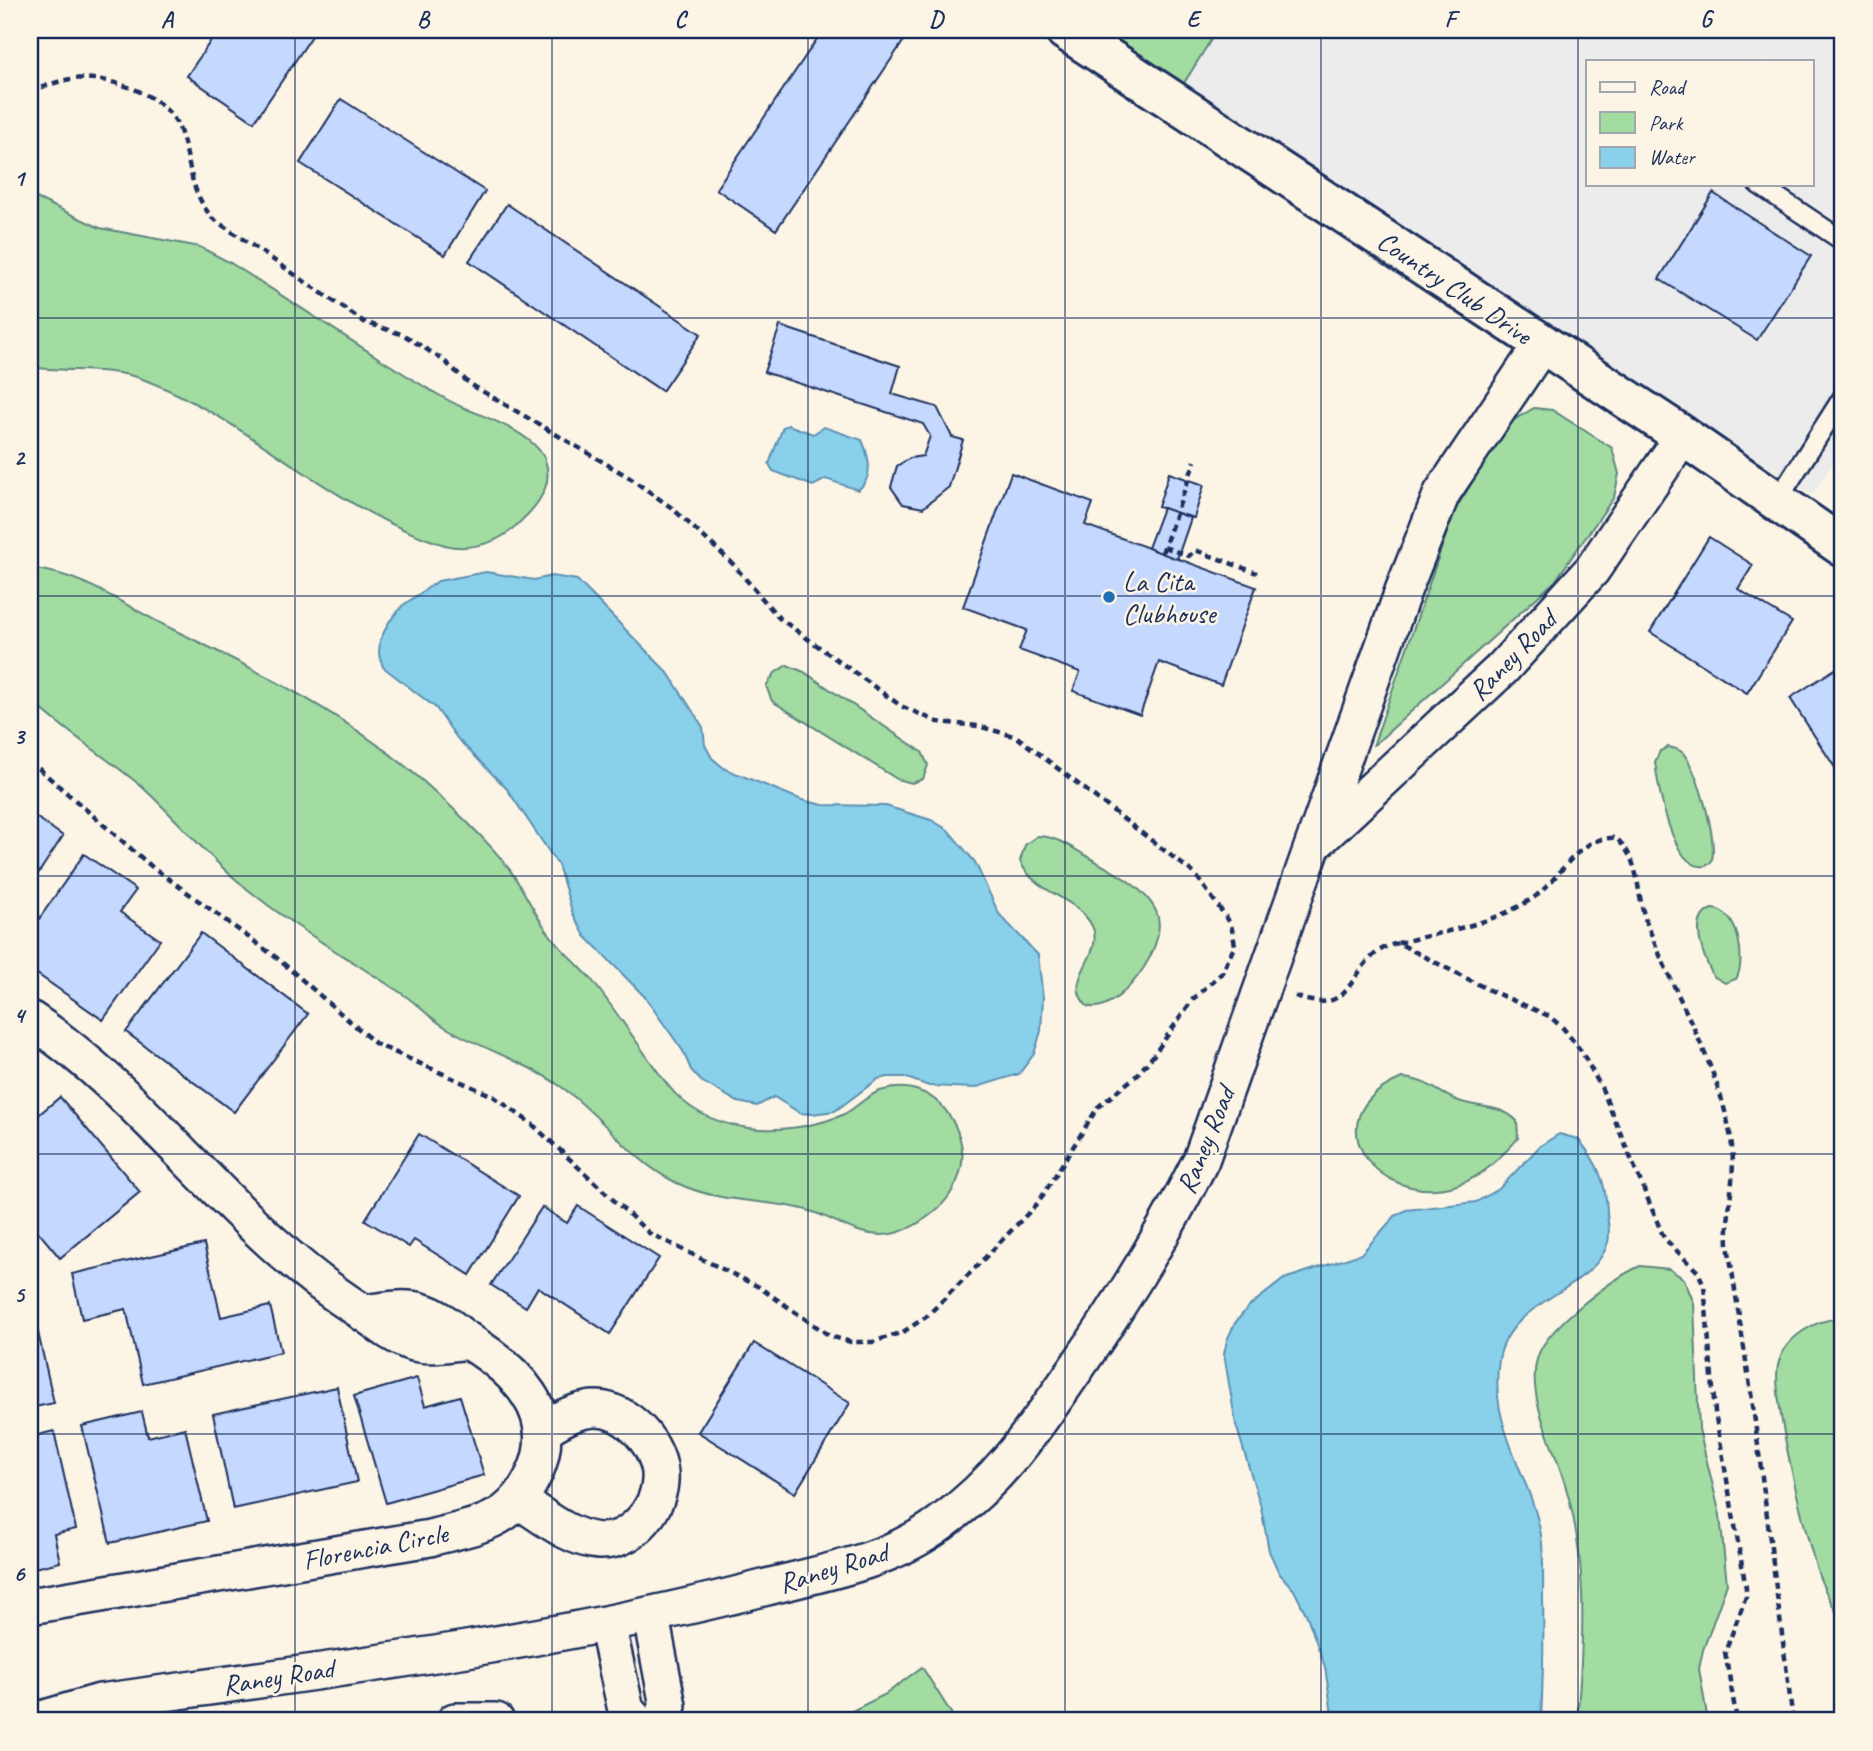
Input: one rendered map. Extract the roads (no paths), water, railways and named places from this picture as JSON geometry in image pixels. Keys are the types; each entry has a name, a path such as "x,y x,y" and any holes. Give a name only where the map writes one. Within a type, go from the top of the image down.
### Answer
{"street":[{"name":"Country Club Drive","path":"1065,30 1683,436 1843,547"},
{"name":"Raney Road","path":"35,1721 100,1702 651,1617 884,1557 939,1525 985,1488 1017,1454 1092,1346 1173,1216 1201,1160 1310,848 1403,591 1442,493 1542,344"},
{"name":"Raney Road","path":"1310,848 1502,669 1592,569 1683,436"},
{"name":"Florencia Circle","path":"30,1019 54,1034 97,1072 259,1231 328,1291 394,1335 414,1343 440,1345 469,1341 488,1351 516,1377 529,1396 545,1438 540,1461 530,1484 518,1500 502,1514 484,1522 430,1538 30,1606"},
{"path":"518,1500 582,1538 600,1541 619,1538 633,1530 654,1504 660,1471 653,1451 641,1432 621,1415 601,1409 585,1410 543,1430"},
{"path":"651,1617 668,1706 662,1721"},
{"path":"607,1624 626,1710 636,1721"},
{"path":"455,1721 496,1721"}],"lane":[{"path":"1761,186 1843,241"},
{"path":"1777,501 1843,397"}],"water":[{"path":"788,425 813,434 824,427 862,440 869,466 869,473 863,485 858,490 826,479 813,486 773,471 769,464 783,427"},
{"path":"486,572 534,580 552,576 577,580 668,673 703,727 705,745 712,758 725,769 802,800 823,805 886,806 931,820 948,830 975,862 999,914 1038,955 1043,998 1041,1031 1034,1054 1019,1074 974,1088 929,1086 904,1077 888,1077 878,1079 835,1111 812,1114 800,1113 774,1097 757,1106 738,1102 701,1081 691,1070 683,1051 644,996 585,936 573,914 558,865 507,789 457,738 436,708 383,667 379,654 380,640 389,622 402,606 438,581"},
{"path":"1559,1134 1578,1139 1599,1172 1605,1191 1608,1242 1600,1259 1587,1272 1518,1322 1506,1339 1499,1360 1497,1384 1505,1429 1529,1492 1541,1535 1541,1721 1333,1721 1325,1667 1307,1616 1294,1590 1279,1573 1269,1551 1261,1507 1236,1425 1224,1354 1227,1340 1235,1323 1248,1307 1284,1279 1361,1254 1395,1216 1406,1210 1476,1202 1499,1189 1540,1146"}],"place":[{"name":"La Cita Clubhouse","path":"1109,597"}]}
